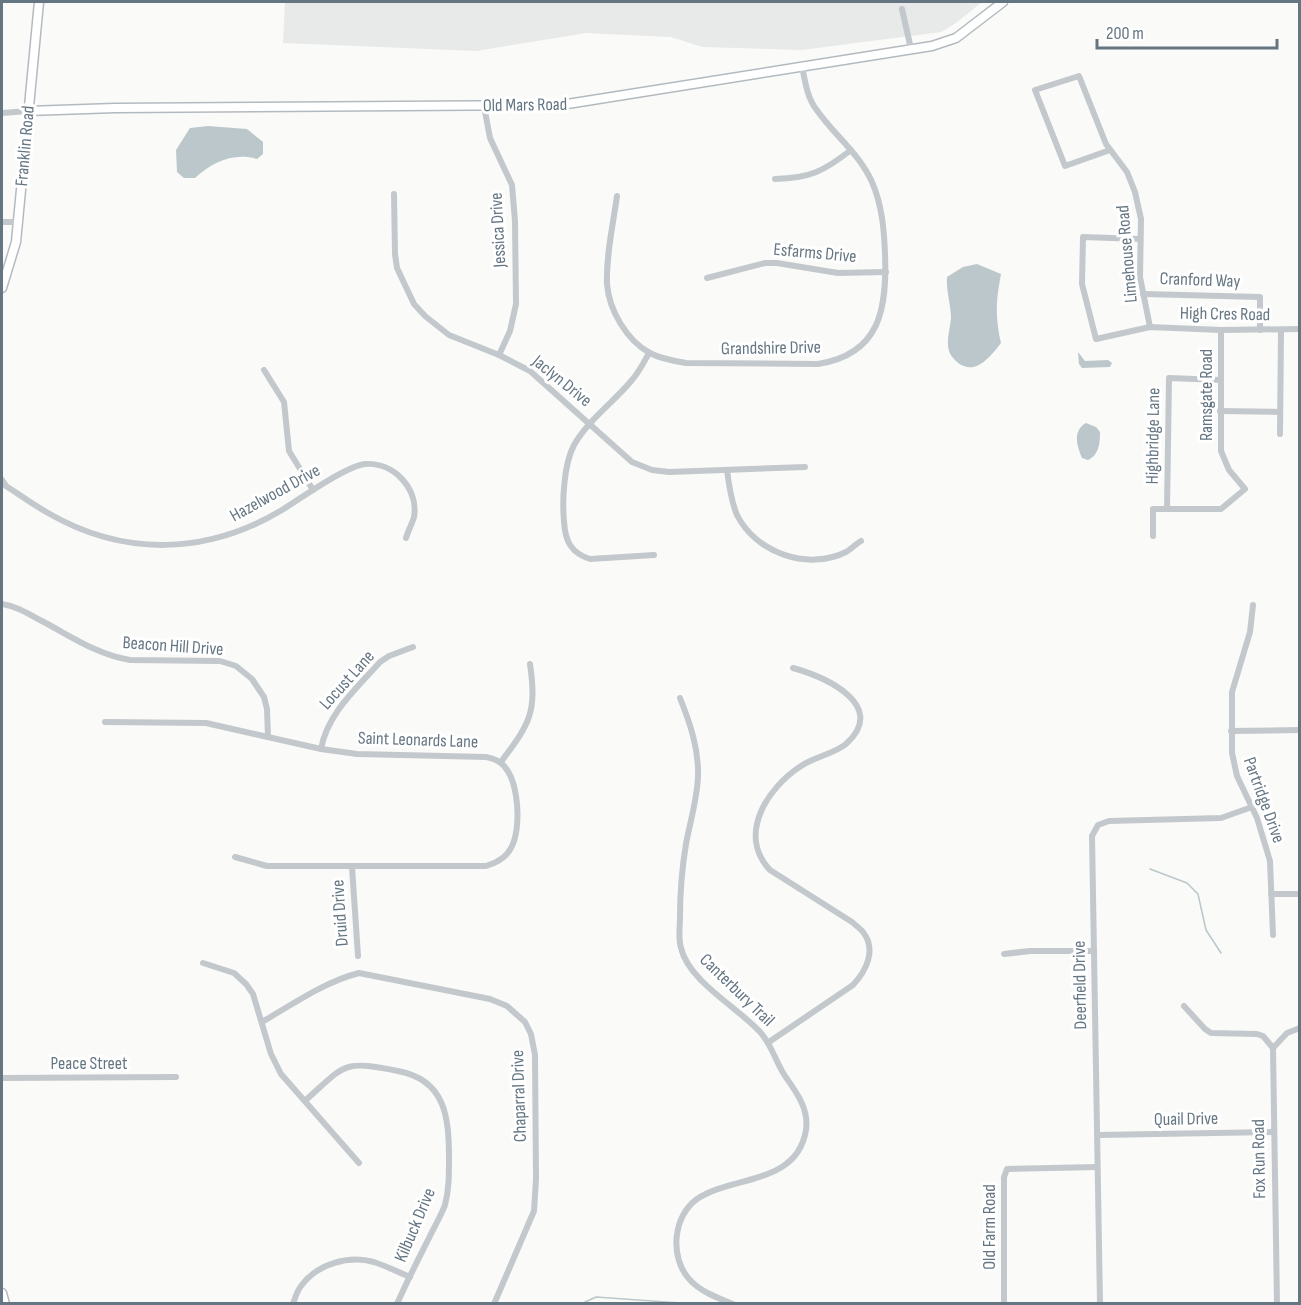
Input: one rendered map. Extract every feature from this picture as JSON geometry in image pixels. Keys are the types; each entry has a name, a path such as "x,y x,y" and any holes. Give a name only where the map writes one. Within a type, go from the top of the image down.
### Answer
{"street":[{"name":"Franklin Road","path":"2,288 12,261 19,222 39,2"},
{"name":"Old Mars Road","path":"28,111 115,108 580,104 949,42 971,28 1003,2"},
{"path":"902,9 911,49"},
{"name":"Grandshire Drive","path":"617,196 608,268 609,297 623,328 649,352 686,363 818,364 830,362 855,350 873,330 885,302 886,272 881,209 866,170 816,109 810,98 802,66"},
{"name":"Limehouse Road","path":"1110,150 1065,166 1035,90 1079,76 1110,150 1127,172 1136,192 1140,209 1140,277 1150,327"},
{"name":"Jessica Drive","path":"484,106 490,138 512,185 515,221 516,304 510,331 499,355"},
{"path":"2,113 28,111"},
{"path":"775,179 795,179 827,169 851,150"},
{"name":"Jaclyn Drive","path":"394,194 397,268 414,304 449,335 499,355 530,371 632,462 641,467 669,472 805,467"},
{"path":"2,222 19,222"},
{"name":"High Cres Road","path":"1140,239 1083,237 1082,284 1096,339 1150,327 1299,330"},
{"name":"Esfarms Drive","path":"707,278 765,263 838,273 886,272"},
{"name":"Cranford Way","path":"1143,294 1260,297 1260,330"},
{"name":"Ramsgate Road","path":"1167,509 1221,509 1245,489 1229,470 1222,455 1221,330"},
{"path":"1280,434 1281,330"},
{"path":"649,352 632,380 576,441 570,456 562,503 567,542 572,550 581,556 590,559 654,555"},
{"path":"264,370 284,402 289,451 313,490"},
{"name":"Highbridge Lane","path":"1167,509 1170,378 1220,380"},
{"path":"1220,411 1280,412"},
{"name":"Hazelwood Drive","path":"2,480 6,486 49,514 97,535 117,541 156,545 194,543 230,535 264,520 355,466 375,465 393,471 407,484 414,505 414,516 406,538"},
{"path":"727,470 733,505 738,518 749,532 769,548 792,557 808,560 846,552 861,541"},
{"path":"1153,536 1153,509 1167,509"},
{"name":"Beacon Hill Drive","path":"2,604 24,610 101,653 116,658 220,661 236,666 252,679 264,698 267,709 268,737"},
{"name":"Partridge Drive","path":"1253,605 1251,632 1232,692 1232,753 1237,776 1252,807 1270,861 1273,935"},
{"name":"Locust Lane","path":"321,749 323,737 332,718 380,662 413,647"},
{"path":"501,762 523,732 533,709 530,664"},
{"path":"769,1042 853,985 861,977 869,959 869,950 863,932 847,918 770,870 763,862 757,848 755,834 758,818 767,799 782,781 801,766 844,746 861,724 861,712 853,700 820,677 793,668"},
{"name":"Canterbury Trail","path":"680,698 696,747 698,777 682,878 681,949 687,963 703,983 759,1030 769,1042 784,1075 801,1100 807,1117 806,1132 795,1156 772,1173 700,1197 686,1210 680,1222 677,1236 678,1258 689,1280 733,1304"},
{"name":"Saint Leonards Lane","path":"105,722 206,723 321,749 357,754 486,757 501,762 512,777 515,786 516,831 511,849 497,862 486,866 267,866 235,857"},
{"path":"1231,731 1299,730"},
{"name":"Deerfield Drive","path":"1101,1304 1092,836 1098,825 1109,820 1221,818 1252,807"},
{"name":"Druid Drive","path":"352,867 358,956"},
{"path":"1271,894 1299,894"},
{"path":"1004,954 1030,951 1094,951"},
{"path":"203,963 234,973 246,984 253,994 271,1054 281,1074 359,1163"},
{"name":"Chaparral Drive","path":"262,1022 328,984 359,973 490,999 507,1006 525,1022 531,1034 535,1055 536,1186 534,1211 494,1304"},
{"path":"1184,1006 1205,1029 1211,1032 1257,1034 1263,1036 1273,1048 1287,1033 1299,1028"},
{"name":"Fox Run Road","path":"1273,1048 1276,1304"},
{"name":"Kilbuck Drive","path":"306,1100 341,1069 358,1064 416,1076 432,1089 444,1107 449,1135 448,1186 444,1206 397,1304"},
{"name":"Peace Street","path":"2,1078 176,1077"},
{"name":"Quail Drive","path":"1098,1135 1273,1132"},
{"name":"Old Farm Road","path":"1004,1304 1004,1177 1007,1169 1097,1167"},
{"path":"293,1304 300,1287 311,1276 328,1265 341,1261 375,1263 410,1277"},
{"path":"2,1293 5,1304"}],"shaded area":[{"path":"285,2 982,2 941,32 802,50 702,47 671,37 586,33 476,51 283,43"},
{"path":"208,126 247,129 263,142 263,154 257,159 240,157 224,160 209,167 195,178 184,178 177,172 176,150 190,128"},
{"path":"977,264 1001,274 997,308 1001,343 982,363 970,367 957,362 949,351 951,318 947,277 963,267"},
{"path":"1078,352 1085,361 1108,360 1112,363 1110,367 1082,368 1079,364"},
{"path":"1086,423 1096,427 1100,432 1097,452 1088,460 1082,458 1077,439 1079,430"}],"waterway":[{"path":"1150,869 1187,883 1198,894 1206,930 1221,953"},
{"path":"581,1304 596,1297 680,1303"}]}
